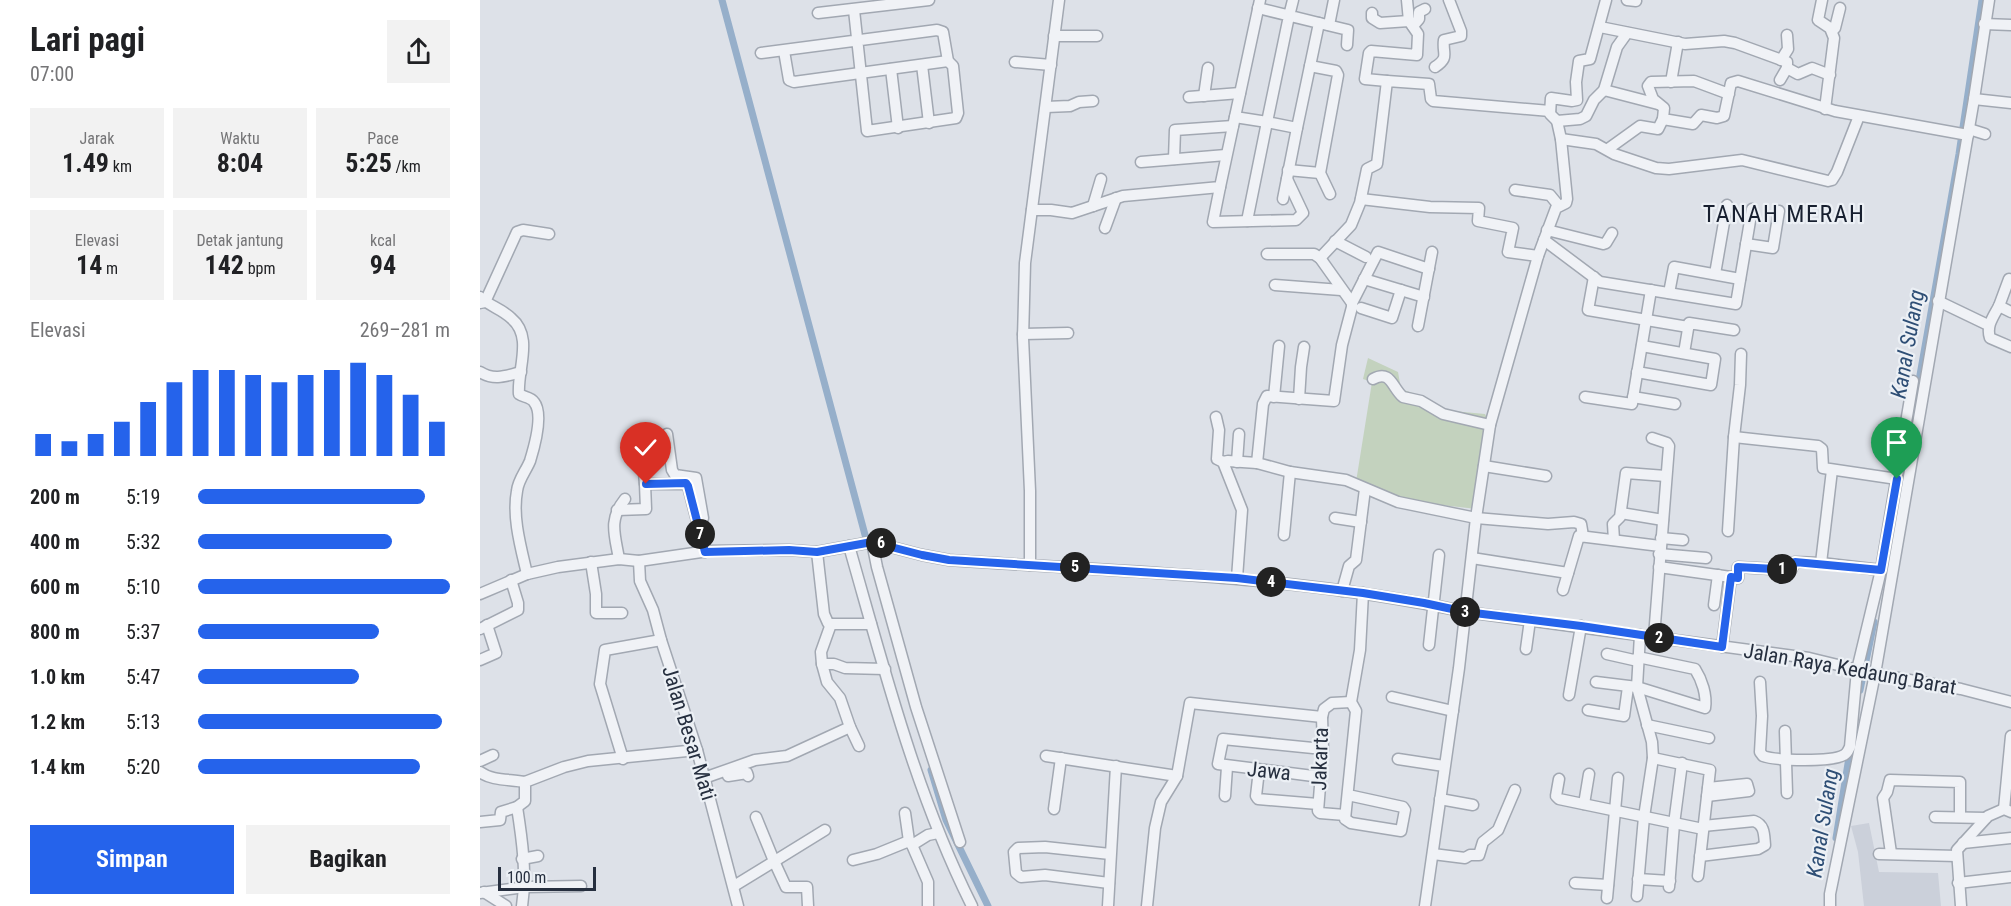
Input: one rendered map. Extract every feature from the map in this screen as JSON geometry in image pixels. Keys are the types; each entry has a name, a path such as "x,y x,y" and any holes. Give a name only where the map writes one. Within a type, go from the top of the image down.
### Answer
{"street":[{"path":"818,13 929,0"},
{"path":"1030,565 1030,491 1023,334 1025,263 1059,0"},
{"path":"1247,221 1293,0"},
{"path":"1283,199 1310,66 1334,0"},
{"path":"1407,0 1411,23 1418,34 1417,55 1370,52 1365,79 1430,84 1432,100 1550,111"},
{"path":"1435,67 1445,58 1444,40 1461,36 1449,0"},
{"path":"1425,906 1490,425 1545,235 1559,206 1566,203 1567,199 1561,139 1557,122 1550,111 1551,98 1577,100 1576,82 1579,61 1590,59 1606,0"},
{"path":"1822,0 1819,20 1832,31 1834,42 1825,109"},
{"path":"1760,682 1762,716 1760,752 1768,758 1826,759 1843,756 1848,752 1938,301 1989,0"},
{"path":"1288,175 1303,213 1296,220 1213,222 1259,4 1290,16 1348,30 1347,45"},
{"path":"1832,31 1835,28 1840,8"},
{"path":"1372,13 1372,18 1377,22 1411,23 1419,20 1419,12 1425,9"},
{"path":"762,53 858,42 937,30 943,32 948,61 953,66 957,117 955,119 898,128 866,130 858,42 854,10"},
{"path":"1984,24 2011,25"},
{"path":"1600,27 1689,44 1724,41 1735,43 1784,64 1801,75 1814,68 1830,75"},
{"path":"1557,122 1585,118 1594,100 1604,90 1617,47 1627,33"},
{"path":"1780,80 1788,49 1787,35"},
{"path":"1054,36 1097,36"},
{"path":"1671,82 1678,42"},
{"path":"783,51 791,81 948,61"},
{"path":"1015,62 1051,65"},
{"path":"922,65 929,123"},
{"path":"1310,66 1336,71 1338,75 1320,172 1330,194"},
{"path":"1204,96 1208,68"},
{"path":"891,69 898,128"},
{"path":"1320,258 1351,225 1361,199 1367,169 1377,164 1387,81"},
{"path":"1663,119 1691,125 1701,115 1723,117 1732,82 1738,81 1825,109 1965,133 1985,134"},
{"path":"1608,150 1640,125 1658,129 1663,119 1664,108 1652,97 1649,84 1699,82 1729,94"},
{"path":"1604,90 1658,104"},
{"path":"1189,97 1240,93"},
{"path":"1974,99 2011,103"},
{"path":"1046,107 1070,106 1079,102 1094,101"},
{"path":"1561,139 1596,144 1614,154 1656,168 1669,169 1742,160 1831,181 1840,165 1859,116"},
{"path":"1174,159 1175,130 1234,121 1267,122 1297,128"},
{"path":"1141,162 1226,155"},
{"path":"1288,175 1320,172"},
{"path":"1093,206 1101,179"},
{"path":"1032,210 1072,213 1135,194 1220,187"},
{"path":"1515,190 1550,195 1559,206"},
{"path":"1105,228 1116,198"},
{"path":"1361,199 1430,207 1479,208 1478,221 1513,228 1508,252 1538,256"},
{"path":"1715,274 1727,205"},
{"path":"1545,235 1600,282 1736,304 1752,209"},
{"path":"1746,244 1773,248 1779,211"},
{"path":"527,574 515,511 519,483 538,429 538,417 534,402 519,394 518,380 524,350 519,326 507,315 482,301 517,232 523,230 549,234"},
{"path":"1545,235 1603,244 1612,233"},
{"path":"1335,241 1366,256"},
{"path":"1257,463 1263,404 1267,396 1334,400 1342,345 1364,279 1378,252 1429,269"},
{"path":"1418,326 1431,252"},
{"path":"1267,254 1309,254 1320,258 1341,290 1357,305 1392,318 1401,290"},
{"path":"1669,293 1674,267 1740,279"},
{"path":"2011,267 2010,280 1988,325 1990,338 2011,347"},
{"path":"1594,277 1588,310 1688,327"},
{"path":"1364,279 1424,297"},
{"path":"1275,285 1341,290"},
{"path":"1585,397 1632,405 1651,290"},
{"path":"1938,301 1988,325"},
{"path":"1999,306 2011,312"},
{"path":"1684,353 1689,323 1734,330"},
{"path":"1023,334 1068,333"},
{"path":"1274,397 1279,346"},
{"path":"1637,372 1711,385 1715,359 1642,346"},
{"path":"1299,399 1300,367 1304,347"},
{"path":"1728,531 1740,385 1740,354"},
{"path":"480,372 488,377 497,378 521,372"},
{"path":"1373,380 1379,376 1385,376 1391,380 1403,397 1422,401 1443,414 1490,425"},
{"path":"1830,906 1865,671 1913,381"},
{"path":"1633,397 1675,404"},
{"path":"1216,417 1217,458 1223,462 1242,510 1237,578"},
{"path":"667,434 670,463 675,475 696,478 698,482 706,552"},
{"path":"1237,462 1239,434"},
{"path":"1734,437 1818,446 1822,449 1821,467 1897,479"},
{"path":"1652,438 1668,445 1654,637"},
{"path":"617,510 646,509 642,450"},
{"path":"1223,462 1257,463 1290,472 1346,480 1398,502 1476,518 1548,525 1574,522 1581,524 1583,536"},
{"path":"1484,466 1546,476"},
{"path":"1821,563 1832,470"},
{"path":"1284,535 1290,472"},
{"path":"1614,540 1613,524 1620,517 1626,473 1666,476"},
{"path":"645,484 686,483 706,552"},
{"path":"1342,591 1350,566 1356,560 1365,489"},
{"path":"619,559 613,523 617,510 625,499"},
{"path":"1621,513 1663,520"},
{"path":"1335,518 1361,522"},
{"path":"1563,590 1578,537 1583,536 1706,553 1704,573"},
{"path":"1660,546 1683,540"},
{"path":"480,594 527,574 591,562 619,559 639,561 706,552 789,550 817,552 870,542 915,707 960,842"},
{"name":"Jalan Raya Kedaung Barat","path":"870,542 949,560 1237,578 1363,593 1466,612 1809,658 1961,689 2011,702"},
{"path":"852,545 871,624 900,711 910,758 938,833 972,906"},
{"path":"817,552 824,614 828,623 871,624"},
{"path":"1429,645 1439,555"},
{"path":"1472,558 1568,573"},
{"name":"Jalan Besar Mati","path":"639,561 640,581 654,610 661,640 697,750 738,906"},
{"path":"591,562 596,594 596,613 622,614"},
{"path":"1659,567 1738,578 1738,567 1791,570 1795,562 1881,570"},
{"path":"1714,605 1718,575"},
{"path":"1722,647 1731,577"},
{"path":"480,660 496,652 483,627 518,610 511,580"},
{"name":"Jakarta","path":"1348,795 1403,807 1405,810 1401,831 1350,823 1345,819 1356,711 1351,702 1360,650 1363,593"},
{"path":"1526,649 1530,620"},
{"path":"831,624 821,652 822,664 827,682 840,698 859,746"},
{"path":"1569,695 1581,626"},
{"path":"1588,710 1624,716 1638,659 1640,635"},
{"path":"623,759 600,684 605,650 661,640"},
{"path":"1596,682 1632,687 1705,708 1706,699 1700,676 1695,669 1607,654"},
{"path":"822,664 834,664 845,668 885,669"},
{"path":"1632,687 1647,725 1652,742 1653,758 1644,817 1637,896"},
{"path":"1392,697 1453,711"},
{"name":"Jakarta","path":"1345,815 1318,811 1323,749 1322,717 1324,709 1332,703 1351,702"},
{"path":"1147,906 1155,828 1161,802 1177,776 1190,703 1322,717"},
{"path":"900,711 915,707"},
{"path":"1647,725 1709,738"},
{"path":"705,783 755,760 787,756 850,727"},
{"path":"1785,731 1787,793"},
{"path":"1935,817 1986,818 2008,811 2011,736"},
{"path":"1225,796 1221,740 1323,749"},
{"path":"480,772 489,777 525,782 564,767 588,761 697,750"},
{"path":"480,761 494,756"},
{"path":"1046,756 1177,776"},
{"path":"1053,808 1061,758"},
{"path":"1653,758 1710,770 1698,876"},
{"path":"1398,759 1444,766"},
{"path":"1638,879 1670,884 1674,824 1682,764"},
{"path":"1108,906 1116,766"},
{"name":"Jawa","path":"1223,766 1321,777"},
{"path":"1259,770 1256,798 1318,804"},
{"path":"705,783 741,773 747,773 748,776"},
{"path":"1584,804 1589,774"},
{"path":"1607,898 1618,778"},
{"path":"1558,779 1558,798 1674,824 1703,828 1754,821 1760,823 1763,829 1765,845 1758,849 1700,856"},
{"path":"1891,853 1883,798 1890,780 1960,782 1960,817"},
{"path":"480,822 500,820 501,812 517,807 525,801 525,782"},
{"path":"1433,854 1466,858 1470,855 1479,855 1483,842 1498,830 1515,790"},
{"path":"1440,799 1473,805"},
{"path":"517,807 525,887 522,906"},
{"path":"905,813 911,843 928,882 928,906"},
{"path":"756,817 786,887 807,887 808,906"},
{"path":"1961,906 1957,850 1986,818"},
{"path":"734,886 825,830"},
{"path":"853,860 938,833"},
{"path":"1963,843 2011,838"},
{"path":"1109,883 1045,875 1021,877 1016,873 1014,852 1018,848 1045,847 1110,854"},
{"path":"1879,854 1957,856"},
{"path":"522,860 538,856"},
{"path":"1959,883 2011,877"},
{"path":"1575,883 1608,885"},
{"path":"482,893 525,887 581,886"},
{"path":"482,893 506,906"}],"shaded area":[{"path":"1869,823 1879,872 1938,873 1941,906 1864,906 1858,852 1851,826"}],"green space":[{"path":"1368,358 1398,372 1401,389 1421,396 1442,410 1485,414 1494,432 1477,509 1396,500 1356,482 1372,382 1363,379"}],"waterway":[{"path":"722,0 868,546"},
{"name":"Kanal Sulang","path":"1896,511 1959,154 1982,0"},
{"name":"Kanal Sulang","path":"1860,690 1874,622"},
{"name":"Kanal Sulang","path":"1836,838 1850,751"},
{"path":"931,770 946,820 988,906"}],"district":[{"name":"TANAH MERAH","path":"1784,214"}],"route":[{"path":"646,484 686,483 691,492 705,552 789,550 817,552 872,542 949,560 1237,578 1363,593 1466,612 1722,647 1731,577 1738,578 1738,567 1791,570 1795,562 1881,570 1897,479"}]}
